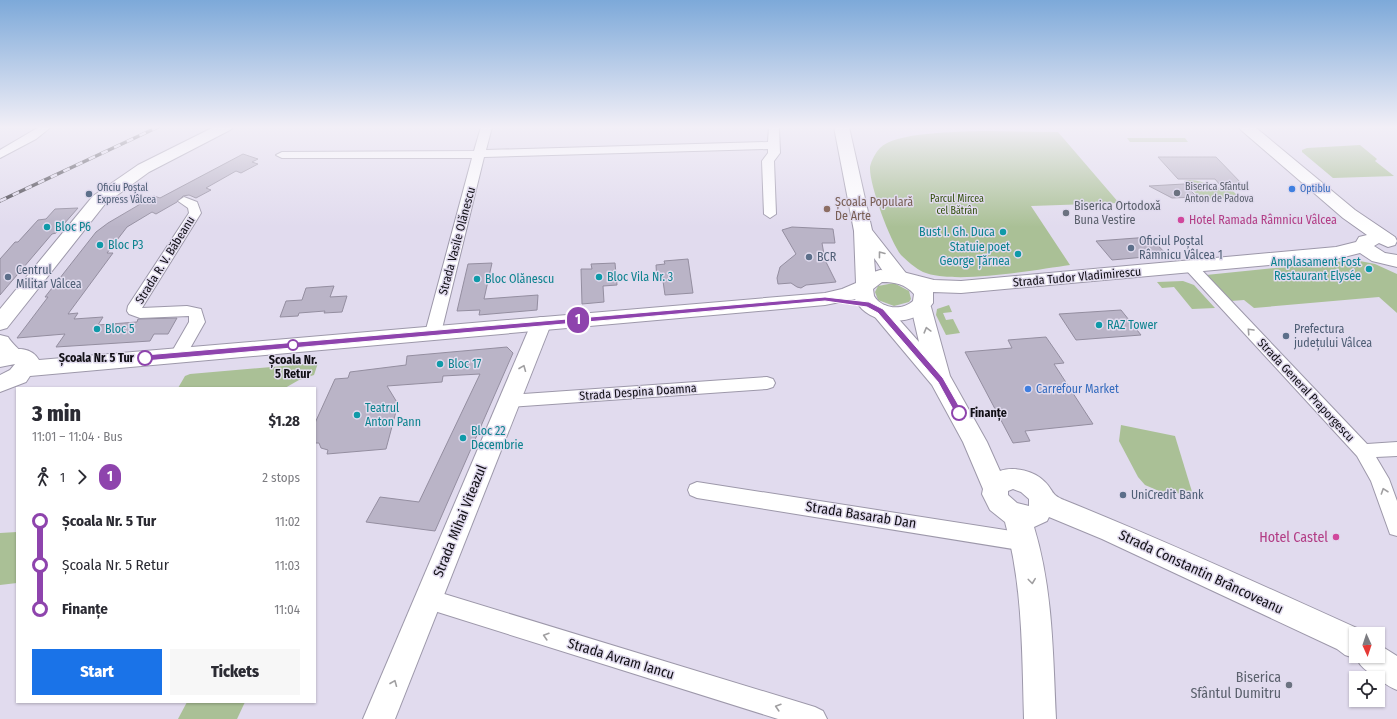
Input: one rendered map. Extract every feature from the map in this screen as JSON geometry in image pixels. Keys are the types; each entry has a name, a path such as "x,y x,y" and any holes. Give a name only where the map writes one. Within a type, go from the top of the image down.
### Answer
{"main road":[{"path":"0,323 99,200 108,191 160,161"},
{"path":"848,161 863,231 870,296 940,380 975,442 1003,484"},
{"path":"1286,161 1349,214 1384,252"},
{"path":"863,231 904,279 921,289 940,380"},
{"name":"Strada Tudor Vladimirescu","path":"904,279 934,286 961,287 1336,253 1384,252"},
{"path":"870,296 880,276 904,279"},
{"name":"Strada Tudor Vladimirescu","path":"923,303 961,287"},
{"path":"0,384 13,379 10,357 178,355 870,296 894,314 907,314 923,303"},
{"name":"Strada Mihai Viteazul","path":"379,719 541,324"},
{"path":"1021,529 1027,517 1036,514 1041,510 1043,503 1040,493 1031,485 1021,480 1003,484 995,497 1021,529 1032,585 1040,719"},
{"name":"Strada Constantin Brâncoveanu","path":"1043,503 1112,531 1349,642"},
{"path":"1385,652 1397,656"},
{"name":"Strada Constantin Brâncoveanu","path":"1381,663 1397,675"}],"street":[{"name":"Strada Vasile Olănescu","path":"433,333 477,161"},
{"path":"768,161 770,214"},
{"name":"Strada R. V. Băbeanu","path":"178,355 197,322 196,312 140,313 134,311 135,306 195,213 195,208 192,204 184,201"},
{"name":"Strada General Praporgescu","path":"1191,267 1363,451 1380,479 1397,528"},
{"name":"Strada Despina Doamna","path":"509,401 767,383"},
{"path":"1363,451 1397,449"},
{"name":"Strada Basarab Dan","path":"697,490 1021,529"},
{"name":"Strada Avram Iancu","path":"428,599 815,719"}],"green space":[{"name":"Parcul Mircea cel Bătrân","path":"872,161 1083,161 1119,203 1031,206 1070,265 1016,273 974,277 937,276 923,272 914,267 896,248 876,199 871,175"},
{"path":"1312,161 1375,161 1394,176 1333,178"},
{"path":"1184,181 1199,181 1220,188 1231,189 1240,198 1201,199"},
{"path":"1355,260 1375,264 1397,274 1397,313 1379,297 1254,308 1244,300 1231,301 1206,275"},
{"path":"1183,281 1194,285 1215,308 1192,309 1174,287 1162,288 1157,282"},
{"path":"894,283 909,291 911,299 909,302 894,306 878,300 875,292 878,286"},
{"path":"949,305 952,312 943,313 946,320 953,319 960,333 946,335 936,315 937,309"},
{"path":"318,363 314,375 299,380 287,387 179,387 185,376 190,374"},
{"path":"1121,425 1175,436 1193,495 1159,491 1145,485 1138,477 1119,441"},
{"path":"16,532 16,583 0,585 0,533"},
{"path":"186,703 245,703 237,719 178,719"}],"building":[{"path":"231,161 255,161 252,162 258,164 241,173 236,171 206,188 211,190 196,198 189,195 183,196 177,202 156,214 152,212 127,227 107,253 113,253 68,314 78,313 74,319 103,317 98,325 137,322 138,319 177,318 168,334 154,334 150,341 56,347 65,334 17,338 48,297 45,297 96,232 108,223 154,196 160,198"},
{"path":"1161,161 1219,161 1243,185 1220,185 1215,179 1178,179"},
{"name":"Biserica Sfântul Anton de Padova","path":"1184,184 1197,197 1172,198 1149,186"},
{"path":"78,208 56,233 52,234 0,295 0,259 15,242 18,242 38,220 46,219 55,209"},
{"name":"BCR","path":"792,227 833,229 835,243 822,243 825,260 836,282 806,285 801,288 791,283 778,284 777,278 780,267 796,254 782,230"},
{"name":"Oficiul Poștal Râmnicu Vâlcea 1","path":"1150,237 1167,255 1112,260 1096,241"},
{"path":"688,259 693,293 665,295 663,281 657,281 656,265 665,264 664,261"},
{"name":"Bloc Olănescu","path":"492,263 484,299 538,295 537,310 479,315 480,310 457,311 468,264"},
{"name":"Bloc Vila Nr. 3","path":"615,263 617,285 603,286 604,302 582,304 581,269 592,269 591,264"},
{"path":"334,286 330,297 347,296 342,312 324,313 325,311 299,313 298,316 280,317 286,301 302,300 306,288"},
{"name":"RAZ Tower","path":"1121,310 1141,335 1076,340 1059,314"},
{"name":"Carrefour Market","path":"1046,337 1064,363 1054,364 1093,424 1025,431 1030,441 1013,443 965,352 1012,348 1008,340"},
{"path":"507,347 513,353 435,531 366,522 380,497 419,502 480,374 443,376 442,382 387,386 398,404 386,449 327,454 328,450 321,448 319,443 316,443 316,421 335,379 348,378 350,372 406,365 407,356"}],"railway":[{"path":"0,201 86,161"}],"bus line":[{"name":"1","path":"145,358 825,299 869,305 880,311 940,380 959,413"}],"place":[{"name":"Optiblu","path":"1292,189"},
{"name":"Biserica Sfântul Anton de Padova","path":"1177,193"},
{"name":"Oficiu Poștal Express Vâlcea","path":"89,194"},
{"name":"Școala Populară De Arte","path":"827,209"},
{"name":"Biserica Ortodoxă Buna Vestire","path":"1066,213"},
{"name":"Hotel Ramada Râmnicu Vâlcea","path":"1181,220"},
{"name":"Bloc P6","path":"47,227"},
{"name":"Bust I. Gh. Duca","path":"1003,232"},
{"name":"Bloc P3","path":"100,245"},
{"name":"Oficiul Poștal Râmnicu Vâlcea 1","path":"1131,248"},
{"name":"Statuie poet George Țărnea","path":"1018,254"},
{"name":"BCR","path":"809,257"},
{"name":"Amplasament Fost Restaurant Elysée","path":"1369,269"},
{"name":"Centrul Militar Vâlcea","path":"8,277"},
{"name":"Bloc Vila Nr. 3","path":"599,277"},
{"name":"Bloc Olănescu","path":"477,279"},
{"name":"RAZ Tower","path":"1099,325"},
{"name":"Bloc 5","path":"97,329"},
{"name":"Prefectura județului Vâlcea","path":"1286,336"},
{"name":"Școala Nr. 5 Retur","path":"293,345"},
{"name":"Școala Nr. 5 Tur","path":"145,358"},
{"name":"Bloc 17","path":"440,364"},
{"name":"Carrefour Market","path":"1028,389"},
{"name":"Finanțe","path":"959,413"},
{"name":"Teatrul Anton Pann","path":"357,415"},
{"name":"Bloc 22 Decembrie","path":"463,438"},
{"name":"UniCredit Bank","path":"1123,495"},
{"name":"Hotel Castel","path":"1336,537"},
{"name":"Biserica Sfântul Dumitru","path":"1289,685"}]}
